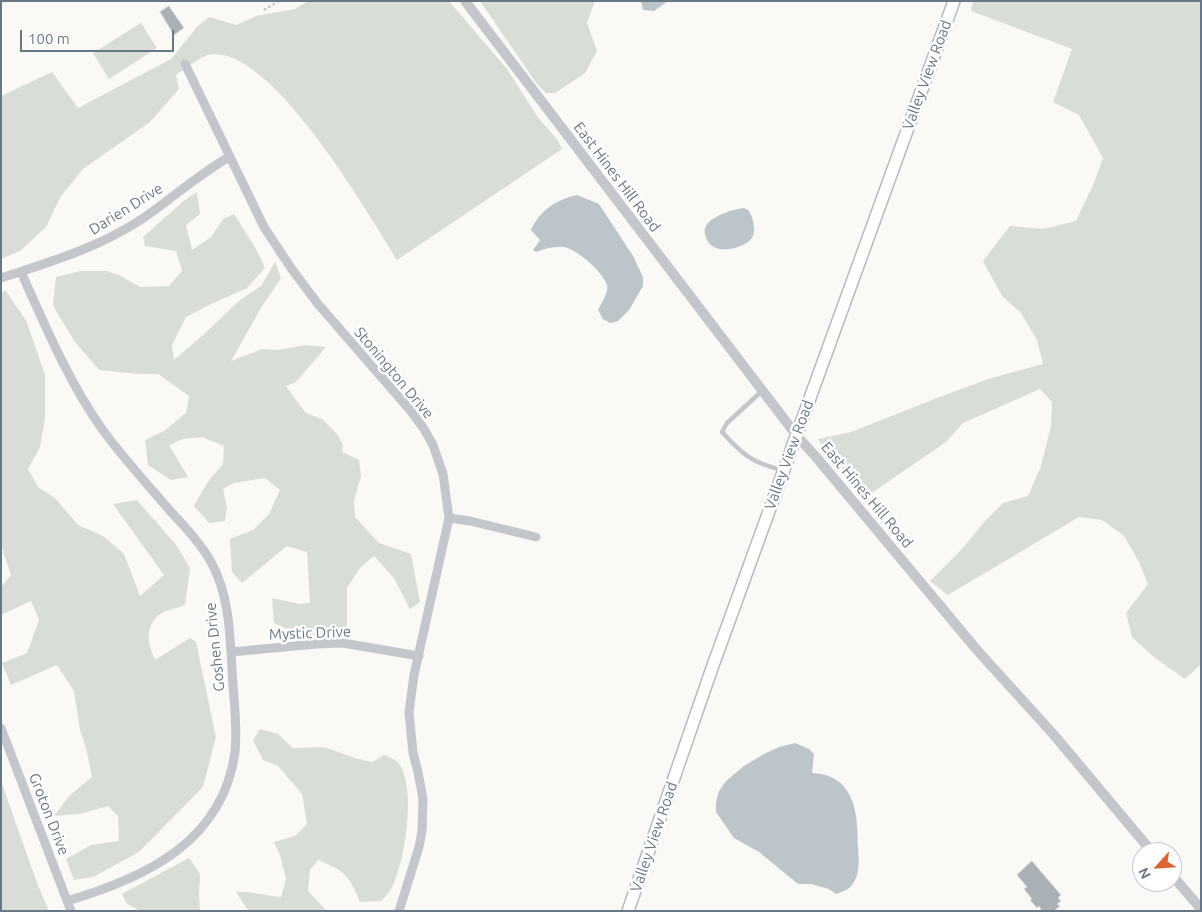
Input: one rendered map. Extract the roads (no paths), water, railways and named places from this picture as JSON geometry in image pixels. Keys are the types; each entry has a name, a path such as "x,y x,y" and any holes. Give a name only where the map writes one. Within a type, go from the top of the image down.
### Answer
{"main road":[{"name":"Valley View Road","path":"628,911 711,671 954,1"}],"street":[{"name":"East Hines Hill Road","path":"464,1 796,436 829,472 977,650 1054,735 1144,842"},
{"name":"Stonington Drive","path":"184,64 264,227 291,268 339,330 410,410 424,429 433,445 442,474 449,518 410,694 409,712 412,746 423,799 422,831 403,910"},
{"name":"Darien Drive","path":"1,278 60,260 113,236 141,219 207,170 229,157"},
{"name":"Goshen Drive","path":"21,272 77,390 102,429 186,528 211,562 223,592 231,652 235,717 234,753 224,791 208,819 186,844 155,866 115,885 67,901"},
{"path":"449,518 470,521 536,537"},
{"name":"Mystic Drive","path":"231,652 343,643 419,656"},
{"name":"Groton Drive","path":"1,728 71,911"},
{"path":"1182,887 1201,909"}],"lane":[{"path":"762,391 727,423 722,432 739,451 760,465 783,471"}]}
